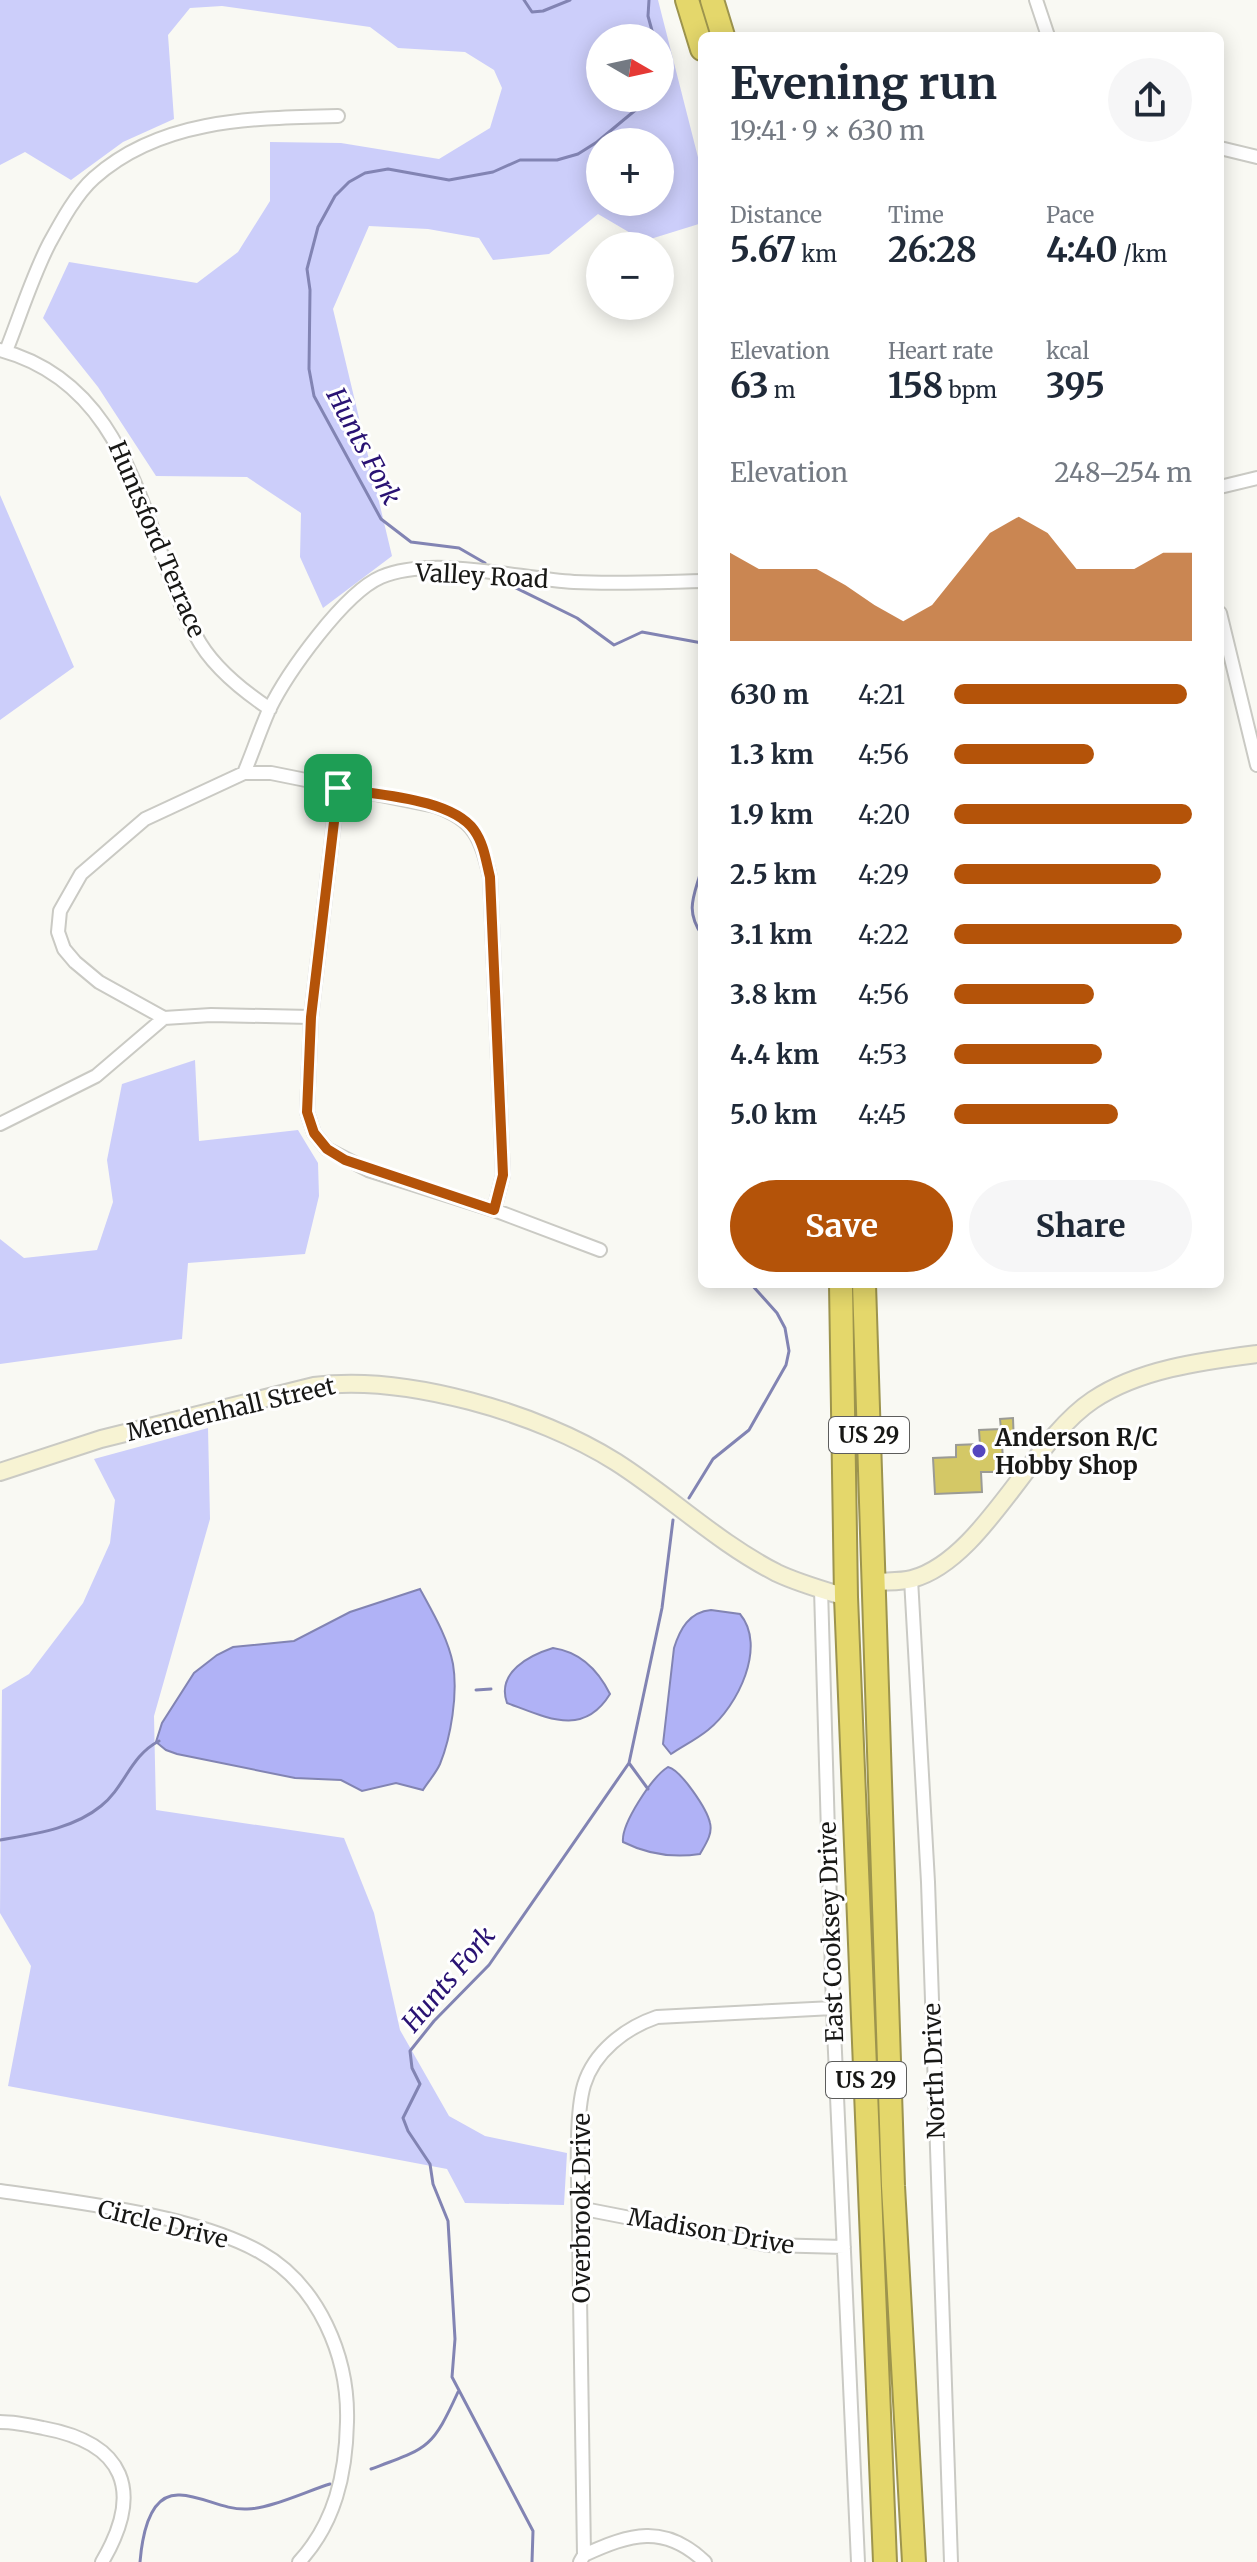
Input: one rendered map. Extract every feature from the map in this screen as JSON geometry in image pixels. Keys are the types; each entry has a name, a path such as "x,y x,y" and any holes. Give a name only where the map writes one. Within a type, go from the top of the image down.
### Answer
{"highway":[{"path":"687,0 698,36"},
{"path":"712,0 722,32"},
{"name":"US 29","path":"841,1288 846,1597 885,2562"},
{"name":"US 29","path":"864,1288 893,2186 914,2562"},
{"path":"844,1468 863,1535 865,1576 875,1582"},
{"path":"846,1597 859,1605 875,1681"}],"street":[{"path":"1036,0 1047,32"},
{"path":"3,351 49,244 93,178 151,143 184,129 246,121 338,116"},
{"path":"1224,149 1257,157"},
{"name":"Huntsford Terrace","path":"3,351 39,365 79,394 113,434 197,639 229,677 270,709"},
{"path":"1224,486 1257,478"},
{"name":"Valley Road","path":"244,773 270,709 316,640 341,609 379,578 397,572 456,569 573,582 698,581"},
{"path":"1224,629 1257,765"},
{"path":"311,1017 211,1015 164,1018 99,982 75,962 64,949 58,932 59,913 81,874 145,819 244,773 271,773 435,806 456,814 473,829 483,847 490,877 503,1175 494,1210"},
{"path":"338,788 311,1017 307,1112 314,1133 327,1149 368,1170 494,1210 600,1250"},
{"path":"0,1124 96,1076 164,1018"},
{"path":"875,1582 911,1579 943,1562 966,1543 1072,1416 1094,1399 1154,1374 1257,1354"},
{"name":"Mendenhall Street","path":"0,1472 101,1439 314,1386 347,1381 376,1383 447,1396 569,1437 617,1462 738,1551 779,1574 846,1597"},
{"name":"North Drive","path":"911,1579 928,1882 951,2562"},
{"name":"East Cooksey Drive","path":"821,1589 833,2008 858,2562"},
{"name":"Overbrook Drive","path":"582,2558 579,2208 580,2107 584,2085 609,2045 639,2023 675,2014 833,2008"},
{"name":"Circle Drive","path":"0,2191 154,2217 223,2235 275,2262 319,2309 339,2352 348,2403 346,2449 336,2501 315,2544 299,2562"},
{"name":"Madison Drive","path":"579,2208 768,2245 844,2247"},
{"path":"0,2422 55,2430 82,2438 105,2451 120,2474 122,2510 119,2527 102,2562"},
{"path":"582,2558 614,2541 644,2536 668,2538 691,2548 705,2562"}],"shaded area":[{"path":"0,0 658,0 664,24 586,24 586,112 674,112 674,63 698,157 698,224 673,232 629,232 601,216 674,216 674,128 586,128 586,216 596,216 549,254 493,260 479,238 428,229 369,226 333,309 392,556 323,608 300,557 301,513 247,477 156,476 98,387 43,318 69,262 197,283 238,252 270,201 270,142 341,143 439,159 490,128 502,88 494,70 465,52 398,48 370,27 222,6 190,8 168,35 174,119 123,142 71,180 25,152 0,165"},
{"path":"0,495 74,667 0,720"},
{"path":"195,1060 199,1141 298,1130 318,1163 319,1196 305,1254 188,1263 182,1339 0,1364 0,1239 24,1258 97,1250 113,1202 107,1160 122,1084"},
{"path":"208,1428 210,1519 154,1716 156,1810 344,1838 374,1913 400,2030 449,2116 485,2136 567,2153 564,2205 465,2203 447,2169 8,2086 31,1966 0,1913 2,1690 29,1674 83,1603 110,1543 115,1500 94,1459"},
{"path":"420,1589 448,1645 455,1688 444,1753 423,1790 396,1783 362,1791 341,1780 295,1778 177,1754 156,1742 162,1723 194,1673 217,1655 233,1647 294,1641 350,1612"},
{"path":"711,1610 740,1614 748,1627 750,1658 738,1691 719,1719 704,1733 671,1754 663,1744 674,1648 686,1623 697,1614"},
{"path":"553,1648 572,1654 588,1664 610,1694 588,1716 576,1720 550,1718 507,1703 506,1682 517,1666"},
{"path":"668,1767 686,1782 708,1817 710,1831 700,1854 661,1854 623,1842 627,1824 639,1802 654,1780"}],"building":[{"name":"Anderson R/C Hobby Shop","path":"1013,1418 1014,1445 1002,1445 1004,1472 981,1472 982,1492 935,1494 933,1458 956,1457 956,1445 980,1444 979,1430 1001,1429 1000,1419"}],"waterway":[{"name":"Hunts Fork","path":"524,0 532,12 570,0"},
{"name":"Hunts Fork","path":"649,0 650,24"},
{"name":"Hunts Fork","path":"485,563 459,548 411,542 381,519 314,396 309,369 310,290 307,269 318,227 335,196 349,182 365,173 388,169 449,180 493,172 520,160 557,160 578,154 633,112"},
{"name":"Hunts Fork","path":"502,581 577,618 614,645 642,632 698,642"},
{"name":"Hunts Fork","path":"698,880 692,909 698,928"},
{"name":"Hunts Fork","path":"689,1498 713,1459 749,1430 786,1365 789,1351 785,1328 777,1313 755,1288"},
{"name":"Hunts Fork","path":"532,2562 533,2531 452,2377 455,2339 448,2221 433,2184 430,2164 403,2118 420,2084 412,2068 410,2051 434,2021 489,1965 629,1763 662,1608 673,1520"},
{"path":"476,1690 491,1689"},
{"path":"0,1840 53,1829 90,1814 116,1790 141,1755 159,1741"},
{"path":"629,1763 648,1789"},
{"path":"371,2469 426,2444 441,2425 458,2392"},
{"path":"140,2562 149,2519 154,2509 169,2496 188,2496 247,2509 277,2503 330,2484"}],"place":[{"name":"Anderson R/C Hobby Shop","path":"979,1451"}],"route":[{"path":"338,788 435,806 456,814 473,829 483,847 490,877 501,1105 503,1175 501,1193 494,1210 368,1170 327,1149 314,1133 307,1112 307,1073 338,788"}]}
